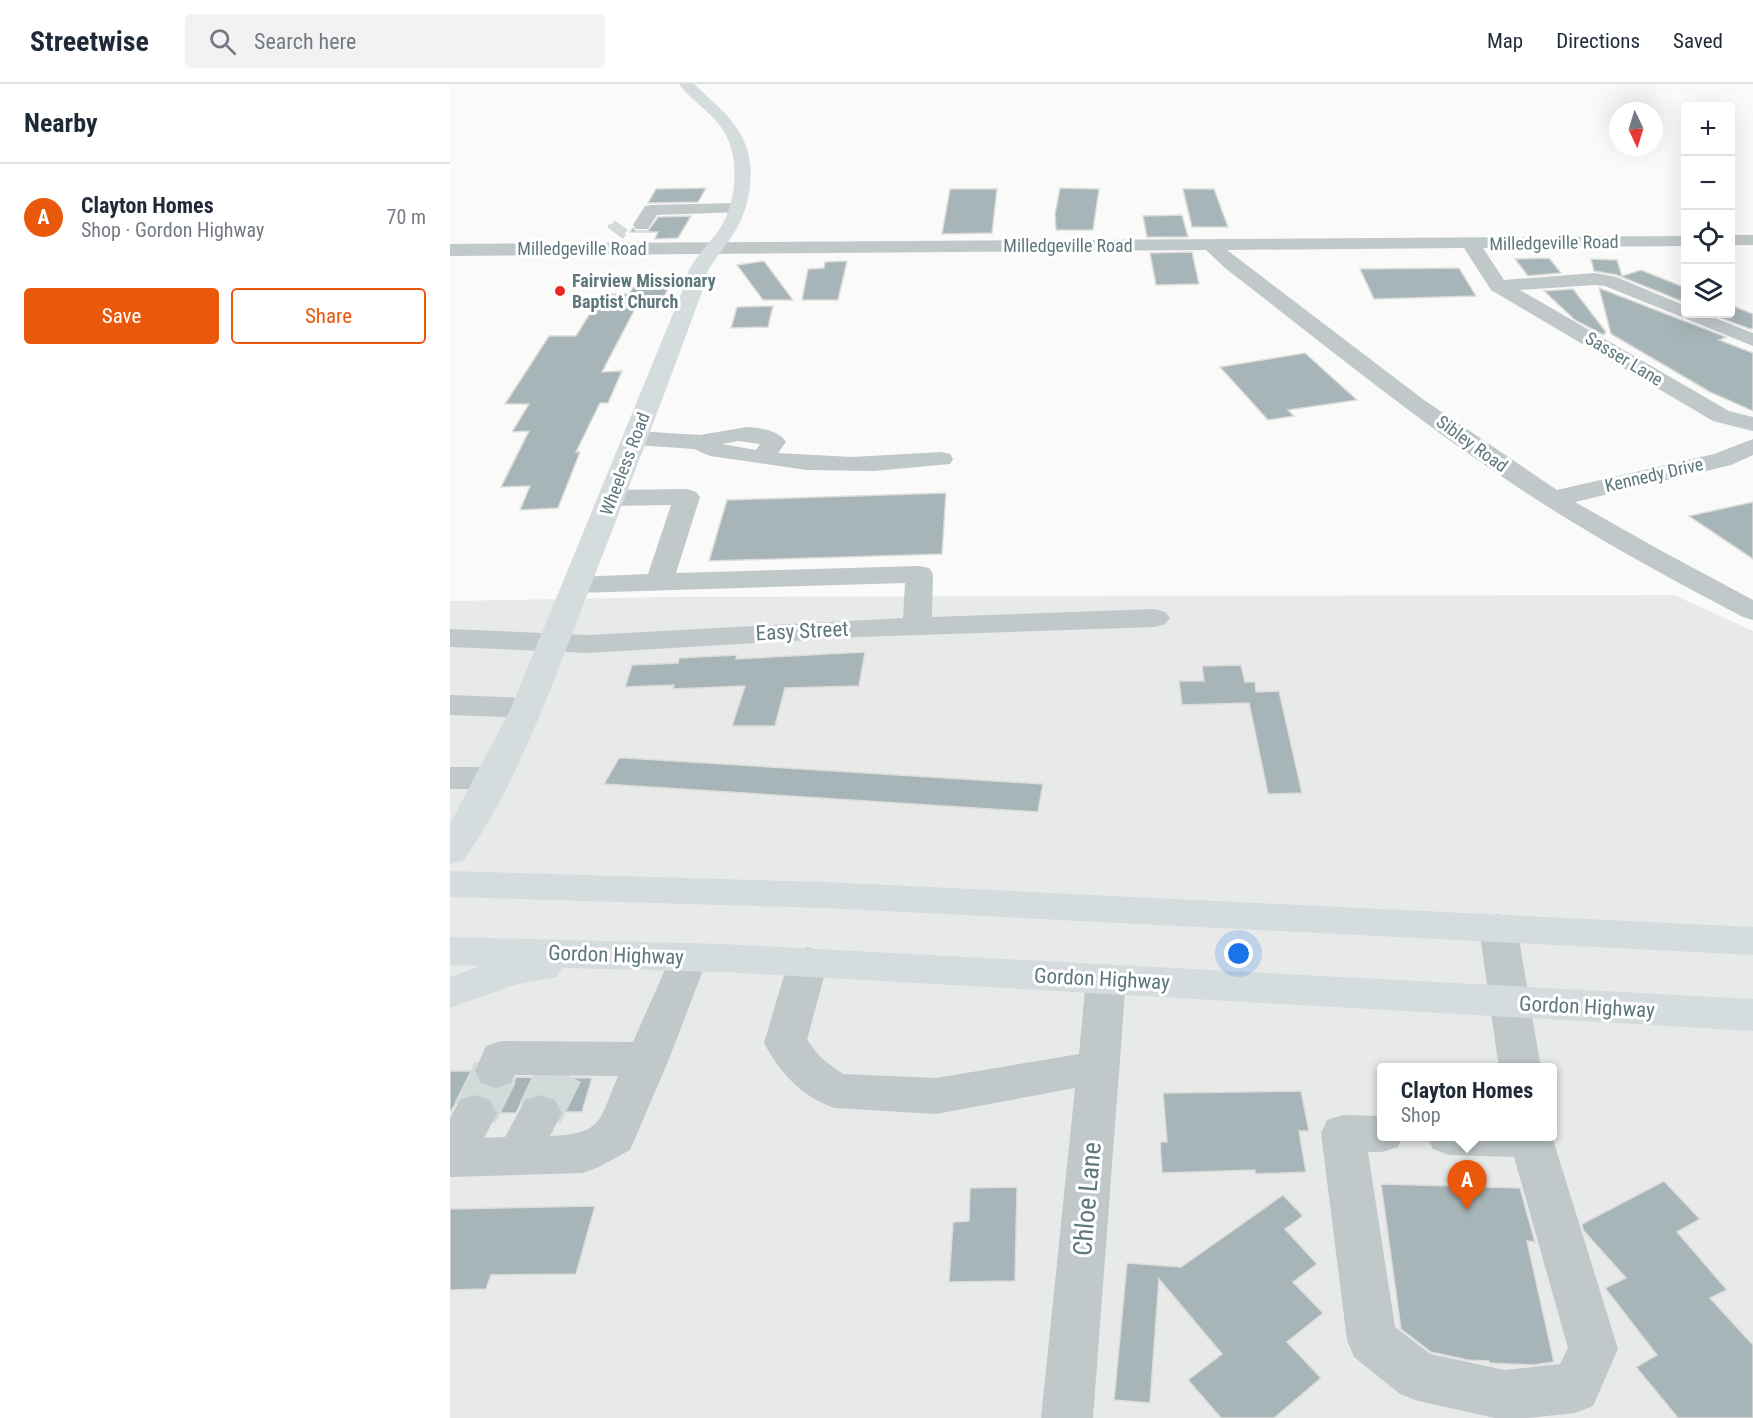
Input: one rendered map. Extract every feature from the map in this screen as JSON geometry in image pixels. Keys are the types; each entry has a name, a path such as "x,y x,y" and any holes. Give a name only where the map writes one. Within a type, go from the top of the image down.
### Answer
{"main road":[{"name":"Wheeless Road","path":"450,852 493,778 526,708 636,438 692,292 694,277 702,259 724,236 738,201 742,165 733,134 686,84"},
{"path":"450,884 825,895 1753,941"},
{"name":"Gordon Highway","path":"450,951 808,962 1753,1015"},
{"path":"450,993 511,971 626,955"}],"street":[{"path":"632,230 651,210 738,201"},
{"name":"Milledgeville Road","path":"450,250 632,230 713,248 1681,241"},
{"path":"1735,240 1753,240"},
{"name":"Sasser Lane","path":"1470,243 1498,286 1721,416 1753,424"},
{"name":"Sibley Road","path":"1211,245 1232,264 1477,449 1553,499 1633,547 1753,611"},
{"path":"1498,286 1595,279 1609,282 1681,311"},
{"path":"1699,318 1753,340"},
{"path":"636,438 700,442 710,449 793,463 890,463 941,459"},
{"name":"Kennedy Drive","path":"1553,499 1722,459 1753,446"},
{"path":"612,498 687,497 659,582"},
{"path":"577,585 920,574 916,626"},
{"name":"Easy Street","path":"450,638 588,644 916,626 1155,618"},
{"path":"450,705 526,708"},
{"path":"450,778 493,778"},
{"path":"1498,928 1519,1063"},
{"path":"450,1158 583,1154 614,1137 689,957"},
{"path":"808,962 785,1043 806,1070 835,1091 936,1096 1037,1080 1079,1069 1098,1067"},
{"name":"Chloe Lane","path":"1067,1418 1106,979"},
{"path":"496,1071 501,1058 564,1064 648,1059"},
{"path":"450,1158 475,1113"},
{"path":"518,1156 540,1113"},
{"path":"1377,1134 1343,1133 1372,1340 1418,1376 1505,1395 1575,1388 1593,1349 1532,1141"}],"shaded area":[{"path":"1674,595 1753,631 1753,1418 450,1418 450,601 666,597"}],"building":[{"path":"706,188 698,202 648,203 656,189"},
{"path":"1060,188 1099,189 1093,230 1056,230 1055,214"},
{"path":"950,189 997,189 992,233 942,234"},
{"path":"1183,189 1214,189 1228,227 1192,227"},
{"path":"1182,215 1188,237 1147,237 1143,216"},
{"path":"691,216 678,238 655,239 658,232 630,232 633,228 636,231 648,231 658,217"},
{"path":"1192,252 1199,284 1156,285 1150,253"},
{"path":"1549,258 1561,273 1528,276 1515,259"},
{"path":"1591,259 1617,260 1622,276 1641,270 1681,286 1681,301 1617,275 1594,271"},
{"path":"764,261 793,300 763,300 737,265"},
{"path":"847,261 838,300 802,300 808,269 824,268 825,262"},
{"path":"1459,268 1476,296 1374,299 1360,269"},
{"path":"669,286 659,309 635,309 602,372 622,371 608,403 600,403 576,452 580,452 558,508 520,510 530,486 501,487 529,431 512,432 529,404 505,404 549,336 576,336 602,294 629,294 633,287"},
{"path":"1599,288 1726,337 1719,340 1753,353 1753,411 1710,392 1611,334"},
{"path":"1573,289 1606,332 1603,335 1575,320 1544,291"},
{"path":"773,306 768,327 731,328 737,307"},
{"path":"1735,307 1753,314 1753,328 1750,329 1721,318 1735,318"},
{"path":"1305,353 1357,400 1288,410 1294,416 1268,420 1220,367"},
{"path":"946,493 942,554 709,561 727,500"},
{"path":"1753,502 1753,559 1689,516"},
{"path":"865,652 859,686 785,688 775,726 732,726 745,686 673,689 674,685 625,687 632,665 678,663 679,658 737,655 736,659"},
{"path":"1241,665 1245,682 1255,682 1256,692 1279,691 1302,793 1268,794 1249,703 1182,705 1179,681 1204,681 1202,666"},
{"path":"619,758 1043,784 1038,812 604,784"},
{"path":"450,1071 473,1071 480,1085 495,1090 512,1085 516,1077 592,1078 582,1112 564,1112 556,1098 539,1093 523,1099 516,1113 499,1113 491,1098 474,1093 458,1099 450,1113"},
{"path":"1301,1091 1309,1131 1299,1131 1306,1172 1255,1174 1255,1170 1162,1173 1160,1142 1167,1142 1163,1093"},
{"path":"1664,1181 1700,1219 1677,1232 1727,1290 1710,1298 1753,1345 1753,1418 1678,1418 1636,1367 1657,1355 1605,1288 1626,1278 1583,1230 1582,1224"},
{"path":"1381,1184 1520,1188 1535,1242 1527,1241 1554,1362 1533,1365 1468,1360 1431,1352 1401,1329"},
{"path":"1017,1187 1015,1281 949,1282 953,1222 969,1221 970,1188"},
{"path":"1283,1195 1303,1216 1285,1229 1317,1264 1293,1282 1323,1313 1287,1342 1321,1378 1274,1418 1221,1418 1188,1380 1222,1354 1159,1279 1150,1403 1114,1400 1127,1263 1181,1267"},
{"path":"595,1206 576,1274 491,1275 486,1289 450,1290 450,1209"}],"tunnel":[{"path":"617,231 621,225"},
{"path":"615,233 618,229"},
{"path":"540,1113 561,1070"},
{"path":"475,1113 496,1071"}],"place":[{"name":"Fairview Missionary Baptist Church","path":"560,291"},
{"name":"Clayton Homes","path":"1467,1210"}]}
